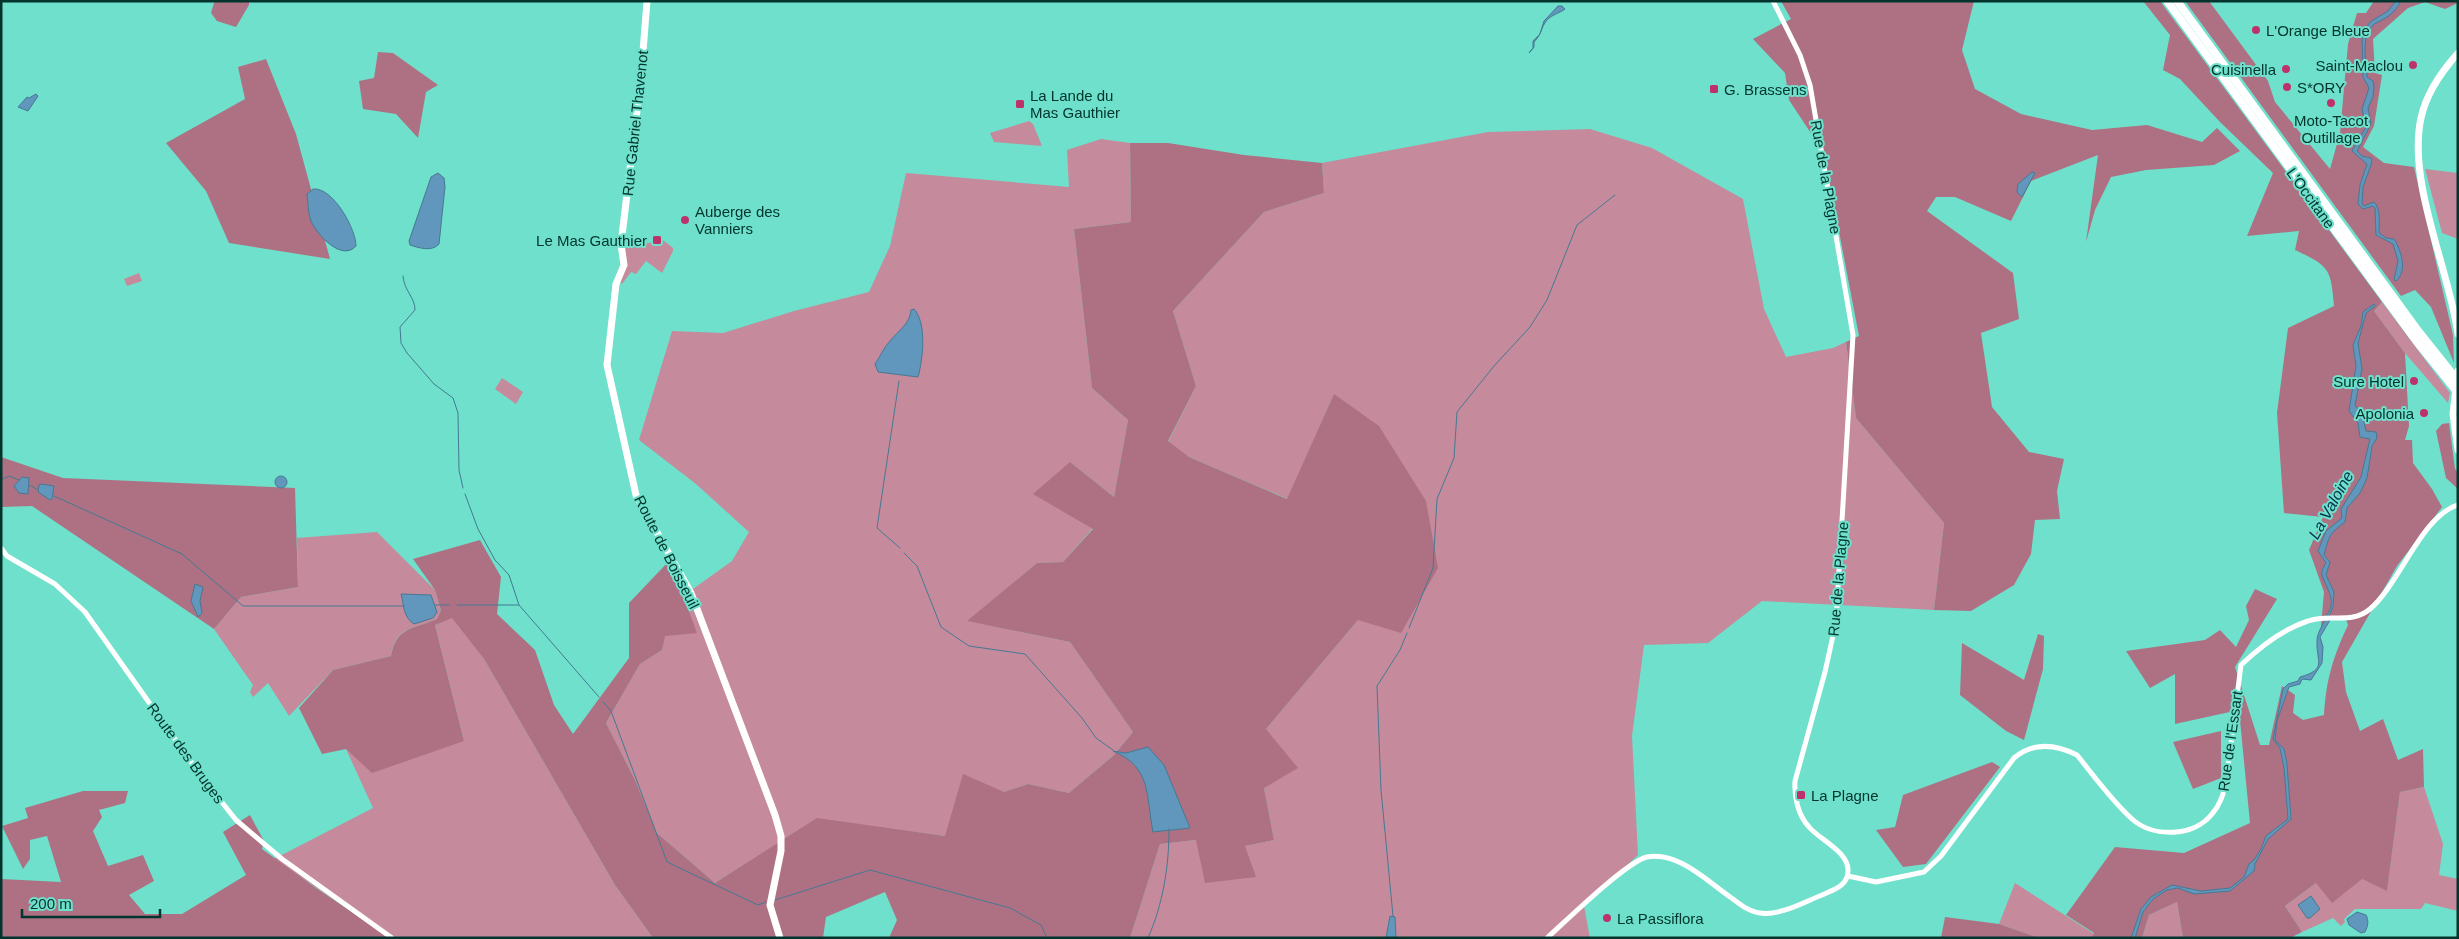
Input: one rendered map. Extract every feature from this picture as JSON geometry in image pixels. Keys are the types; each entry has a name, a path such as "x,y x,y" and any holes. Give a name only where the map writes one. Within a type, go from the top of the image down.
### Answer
{"highway":[{"name":"L'Occitane","path":"2167,1 2417,342 2458,393"},
{"name":"L'Occitane","path":"2177,1 2419,332 2458,381"}],"main road":[{"name":"Rue Gabriel Thavenot","path":"621,244 641,77 647,1"},
{"path":"2457,329 2421,182 2418,141 2421,117 2428,98 2441,74 2458,53"},
{"name":"Route de Boisseuil","path":"621,244 624,265 616,284 607,365 636,495 691,593 775,815 781,836 781,851 770,905 780,938"},
{"path":"2458,370 2454,411 2458,450"}],"street":[{"name":"Rue de la Plagne","path":"1774,1 1800,55 1810,85 1853,335 1836,622 1825,672 1794,781 1794,791 1801,815 1809,827 1844,859 1848,868 1848,876"},
{"name":"Rue de l'Essart","path":"1848,876 1876,882 1924,872 1941,856 2014,758 2026,749 2047,746 2066,750 2077,755 2133,820 2145,828 2165,832 2196,828 2211,816 2222,800 2226,783 2241,665 2284,631 2309,620 2352,618 2371,608 2385,594 2410,555 2438,518 2448,509 2458,505"},
{"name":"Route des Bruges","path":"1,548 8,556 55,584 85,612 201,776 236,820 267,848 392,938"},
{"path":"1547,938 1626,869 1646,857 1660,856 1676,860 1741,905 1760,913 1792,906 1839,887 1848,876"}],"shaded area":[{"path":"217,1 249,1 249,5 236,27 217,21 211,13 214,3"},
{"path":"1781,1 1974,1 1962,50 1975,89 2021,114 2092,130 2147,125 2202,142 2217,128 2240,151 2214,165 2146,170 2111,177 2095,210 2086,242 2098,155 2031,181 2011,221 1955,197 1936,197 1927,211 2013,273 2019,319 1981,333 1992,407 2029,452 2064,459 2057,491 2060,519 2035,520 2031,554 2014,585 1971,611 1934,610 1944,523 1856,418 1846,342 1859,336 1824,153 1789,100 1785,73 1753,39 1791,19"},
{"path":"2143,1 2160,1 2382,302 2374,311 2405,353 2409,426 2405,440 2412,440 2413,463 2432,489 2442,507 2397,566 2342,662 2346,692 2360,731 2383,719 2398,760 2423,749 2424,787 2400,792 2387,891 2362,879 2332,903 2316,883 2285,906 2302,932 2290,938 2183,938 2177,902 2149,915 2142,938 2092,938 2094,933 2066,915 2115,847 2184,853 2250,823 2239,710 2175,724 2175,674 2150,688 2126,651 2205,640 2220,630 2236,647 2249,620 2246,606 2255,589 2277,599 2235,667 2260,745 2269,745 2282,686 2295,695 2293,713 2303,720 2324,715 2326,691 2331,669 2348,625 2345,616 2335,616 2321,626 2324,592 2309,550 2323,517 2284,513 2277,413 2288,328 2334,306 2329,276 2326,270 2315,260 2295,250 2299,231 2247,236 2273,173 2220,122 2180,79 2163,70 2170,35"},
{"path":"2185,1 2209,1 2268,81 2275,102 2330,169 2340,133 2348,44 2357,13 2366,13 2374,1 2458,1 2458,3 2445,9 2425,2 2408,8 2373,39 2375,73 2382,75 2374,126 2363,147 2384,163 2414,167 2453,335 2454,363 2431,307 2415,290 2401,296"},
{"path":"378,52 393,53 438,85 426,92 418,138 396,114 363,109 359,81 374,78"},
{"path":"266,59 296,134 330,259 229,243 206,191 166,143 245,99 238,67"},
{"path":"1029,121 1033,124 1042,146 994,142 990,133"},
{"path":"1590,129 1652,148 1743,199 1764,309 1786,357 1833,348 1846,342 1856,418 1944,523 1934,610 1762,601 1708,643 1644,645 1632,736 1638,855 1584,906 1590,938 1130,938 1160,844 1196,840 1245,846 1274,840 1264,788 1266,729 1358,620 1334,394 1288,499 1189,457 1168,442 1196,386 1173,311 1264,212 1324,193 1322,163 1488,132"},
{"path":"1101,139 1130,143 1131,222 1074,229 1092,388 1128,420 1114,497 1070,462 1093,528 1063,562 1037,563 968,621 1070,642 1133,732 1114,755 1069,793 1028,784 1004,792 945,836 817,819 715,883 657,833 635,780 606,723 640,664 662,650 670,560 693,589 732,561 749,532 696,484 639,440 672,331 723,333 794,311 869,292 890,246 906,173 1069,187 1067,150"},
{"path":"1130,143 1168,143 1244,155 1322,163 1324,193 1264,212 1173,311 1196,386 1168,441 1189,457 1287,499 1334,394 1379,426 1426,501 1438,568 1401,633 1358,620 1266,729 1298,768 1264,788 1274,840 1245,846 1256,877 1205,883 1196,840 1160,844 1130,938 889,938 897,920 885,892 826,917 823,938 653,938 615,885 484,659 452,618 435,625 464,741 372,773 346,749 322,754 299,708 333,670 391,656 393,646 401,634 413,627 437,619 441,610 435,590 413,559 480,540 501,577 497,614 535,650 554,705 573,734 629,658 629,603 670,560 697,633 665,636 662,650 640,664 606,723 635,780 657,833 715,883 817,818 945,836 963,774 1004,792 1028,784 1069,793 1114,755 1133,732 1070,642 967,621 1037,563 1063,562 1093,529 1033,494 1070,462 1114,497 1128,420 1092,388 1074,229 1131,222"},
{"path":"2425,169 2458,173 2458,239 2442,233"},
{"path":"663,240 673,248 673,251 662,273 646,261 636,274 631,272 622,284 620,282 625,248"},
{"path":"139,273 142,281 127,286 124,279"},
{"path":"2382,302 2450,393 2448,403 2405,353 2374,311"},
{"path":"502,378 523,392 516,404 495,389"},
{"path":"2449,423 2455,469 2458,473 2458,489 2446,478 2436,431 2442,424"},
{"path":"1,457 63,478 295,488 298,587 241,597 214,629 32,506 1,507"},
{"path":"377,532 435,590 441,610 437,619 413,627 401,634 393,646 391,656 333,670 289,716 268,683 253,697 250,692 253,685 214,629 241,597 298,587 297,538"},
{"path":"452,617 484,659 615,885 653,938 391,938 274,859 373,808 346,749 464,741 435,625"},
{"path":"2038,634 2044,636 2043,669 2024,740 2006,731 1960,695 1962,643 2024,680"},
{"path":"2221,731 2221,778 2193,789 2173,742"},
{"path":"1992,762 2000,767 1926,864 1903,867 1876,830 1895,827 1903,795"},
{"path":"2424,787 2443,844 2439,875 2458,879 2458,911 2425,903 2421,909 2355,909 2344,919 2345,922 2341,926 2333,918 2302,932 2285,906 2316,883 2362,879 2387,890 2400,792"},
{"path":"83,791 128,791 125,803 99,810 102,817 93,831 108,866 143,855 154,881 129,895 145,914 182,914 246,875 223,832 250,815 264,841 262,849 391,938 1,938 1,879 61,882 47,836 30,840 30,859 23,869 2,826 28,818 25,808"},
{"path":"2015,883 2094,934 2092,938 2039,938 1999,924"},
{"path":"2177,902 2183,938 2142,938 2149,915"},
{"path":"1945,917 1999,924 2039,938 1941,938"}],"water":[{"path":"2396,1 2401,1 2391,14 2372,26 2366,39 2367,77 2373,81 2374,87 2373,97 2368,108 2371,124 2357,151 2362,156 2371,158 2372,162 2363,187 2362,204 2364,206 2374,202 2379,212 2379,233 2386,238 2394,239 2401,254 2402,272 2396,281 2394,280 2398,261 2393,244 2376,235 2375,208 2373,206 2363,209 2358,204 2360,185 2367,164 2352,151 2366,127 2362,109 2369,88 2363,77 2362,34 2370,22 2388,11"},
{"path":"1558,6 1562,6 1565,9 1547,20 1541,32 1544,21"},
{"path":"36,94 38,96 28,111 18,107 27,97 29,98"},
{"path":"2032,172 2035,173 2022,197 2017,192 2018,184"},
{"path":"438,173 444,178 445,187 439,244 429,249 410,245 409,241 431,177"},
{"path":"313,189 321,190 328,195 342,210 352,230 356,246 344,251 337,249 324,239 314,227 309,215 307,194"},
{"path":"2374,304 2375,306 2366,313 2358,343 2362,369 2355,405 2363,418 2366,431 2376,432 2377,438 2372,446 2367,478 2360,493 2347,508 2345,522 2330,536 2327,544 2324,555 2330,562 2326,575 2334,592 2333,607 2329,616 2325,617 2331,606 2331,601 2322,575 2322,570 2326,563 2318,551 2326,531 2342,518 2341,509 2361,477 2370,439 2360,437 2358,423 2349,411 2356,366 2353,345 2361,326 2363,312"},
{"path":"914,309 921,323 923,342 918,377 878,372 875,364 888,343 909,319 911,310"},
{"path":"279,476 283,476 287,482 283,488 279,488 275,484 275,480"},
{"path":"22,477 29,478 28,494 19,493 14,486"},
{"path":"39,485 54,486 52,499 50,500 38,492"},
{"path":"195,584 203,587 200,601 202,613 198,617 191,601"},
{"path":"401,594 431,595 437,612 433,618 414,624 406,614"},
{"path":"2325,619 2330,620 2320,637 2323,647 2322,663 2311,680 2302,679 2300,684 2289,687 2277,721 2275,740 2284,749 2291,819 2268,839 2255,864 2254,871 2230,891 2194,894 2178,888 2167,890 2153,899 2143,912 2135,938 2131,938 2141,909 2151,897 2172,885 2201,891 2230,888 2244,877 2249,864 2261,849 2266,836 2288,819 2284,768 2280,748 2273,739 2283,689 2288,684 2298,681 2300,677 2314,671 2319,664 2317,638"},
{"path":"1148,747 1164,765 1190,828 1153,832 1148,795 1141,774 1135,765 1113,751 1126,753"},
{"path":"2311,896 2320,909 2310,918 2307,918 2298,905"},
{"path":"2357,912 2367,917 2368,924 2365,932 2361,933 2349,925 2347,919"},
{"path":"1390,916 1395,917 1396,938 1386,938"}],"waterway":[{"path":"1409,628 1433,568 1437,499 1454,458 1457,412 1494,366 1530,327 1547,300 1577,225 1615,195"},
{"path":"403,276 405,286 415,305 415,310 400,327 401,343 407,353 434,384 453,398 458,413 459,470 463,488"},
{"path":"899,381 877,528 900,548"},
{"path":"1,480 9,476 19,480"},
{"path":"29,485 37,489"},
{"path":"465,494 478,529 495,560 509,575 519,605"},
{"path":"54,496 182,554 243,606 404,606"},
{"path":"904,553 917,566 941,627 969,646 1025,654 1082,718 1096,738 1113,750"},
{"path":"435,605 449,605"},
{"path":"457,605 519,605 599,697"},
{"path":"1393,916 1381,790 1377,686 1400,650 1407,633"},
{"path":"603,702 611,711 667,862 758,905 766,902"},
{"path":"1148,938 1158,912 1164,885 1169,829"},
{"path":"775,900 870,870 1010,908 1041,925 1047,938"}],"place":[{"name":"L'Orange Bleue","path":"2256,30"},
{"name":"Saint-Maclou","path":"2413,65"},
{"name":"Cuisinella","path":"2286,69"},
{"name":"S*ORY","path":"2287,87"},
{"name":"G. Brassens","path":"1714,89"},
{"name":"Moto-Tacot Outillage","path":"2331,103"},
{"name":"La Lande du Mas Gauthier","path":"1020,104"},
{"name":"Auberge des Vanniers","path":"685,220"},
{"name":"Le Mas Gauthier","path":"657,240"},
{"name":"Sure Hotel","path":"2414,381"},
{"name":"Apolonia","path":"2424,413"},
{"name":"La Plagne","path":"1801,795"},
{"name":"La Passiflora","path":"1607,918"}],"water label":[{"name":"La Valoine","path":"2331,505"}]}
